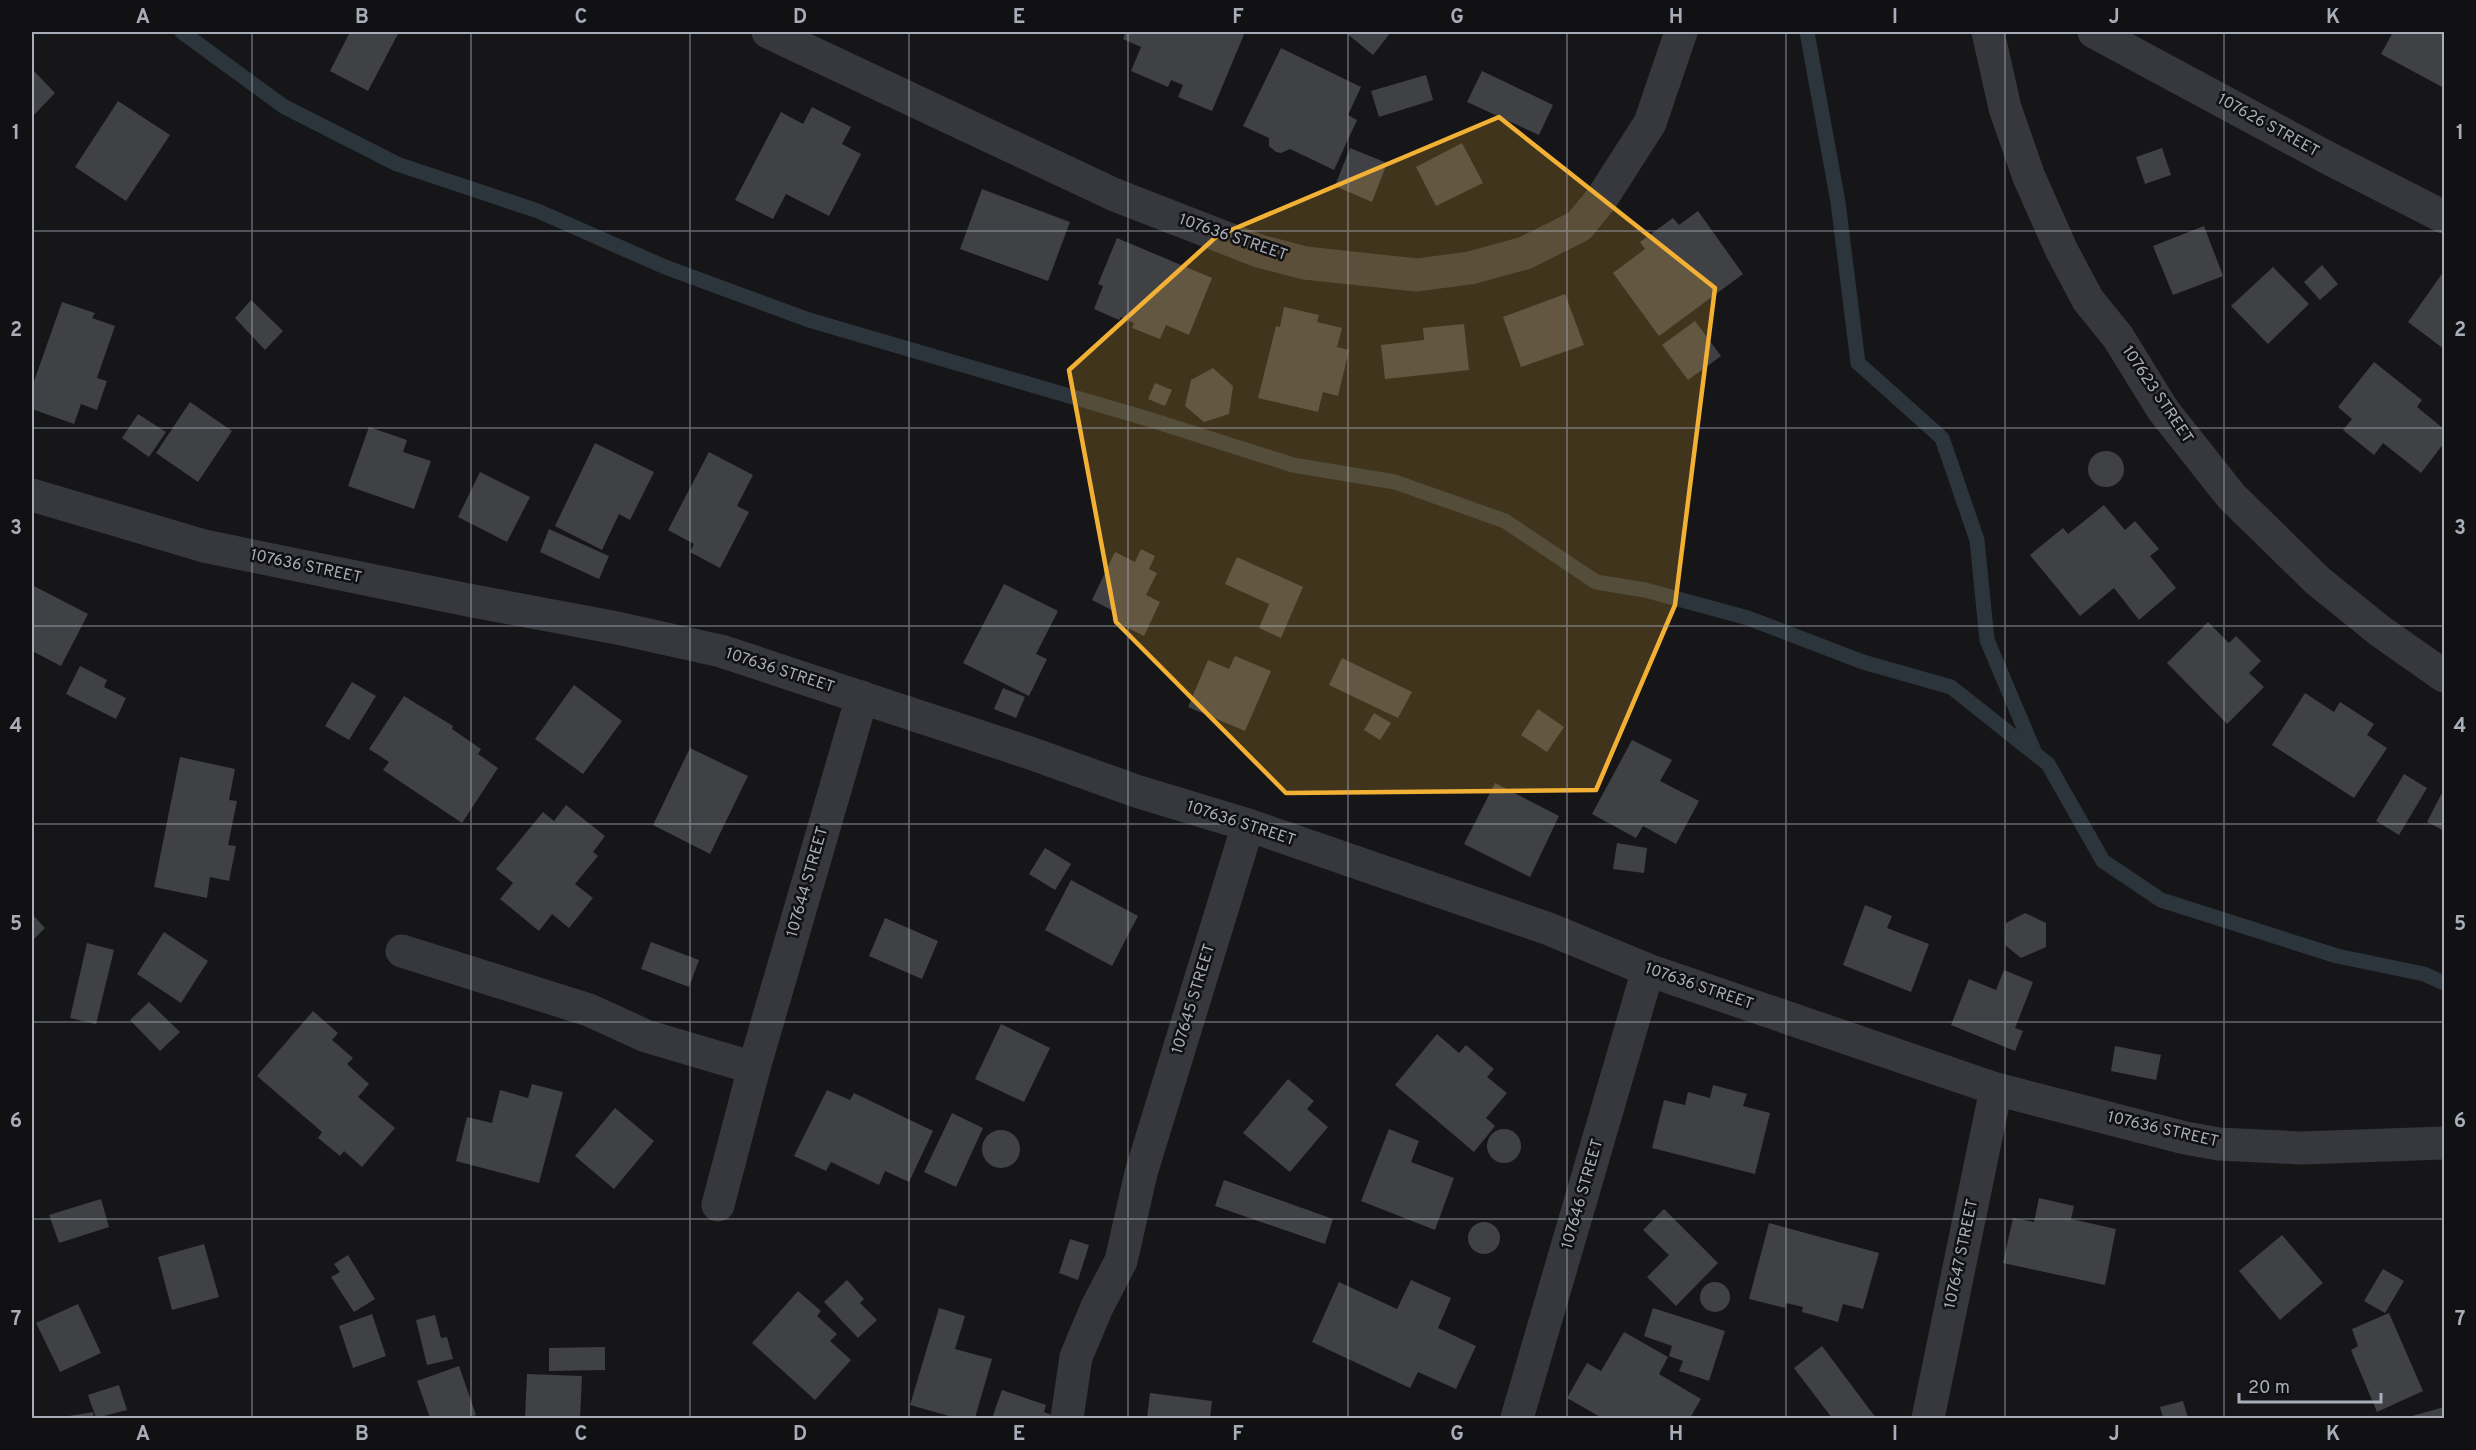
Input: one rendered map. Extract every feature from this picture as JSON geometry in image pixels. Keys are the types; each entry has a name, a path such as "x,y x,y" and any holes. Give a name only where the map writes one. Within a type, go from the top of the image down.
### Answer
{"street":[{"name":"107636 STREET","path":"768,32 1115,195 1259,251 1305,263 1417,275 1470,268 1525,253 1579,226 1602,198 1650,123 1681,32"},
{"name":"107626 STREET","path":"2094,32 2328,158 2445,217"},
{"name":"107623 STREET","path":"1995,33 2005,108 2029,177 2061,249 2088,300 2118,337 2163,410 2231,496 2318,581 2380,631 2445,676"},
{"name":"107636 STREET","path":"32,495 204,546 618,628 721,651 1136,791 1248,825 1549,929 1648,970 1996,1089 2185,1138 2219,1144 2301,1148 2445,1143"},
{"name":"107644 STREET","path":"717,1206 754,1068 862,697"},
{"name":"107645 STREET","path":"1067,1419 1076,1357 1097,1307 1121,1261 1141,1173 1248,825"},
{"path":"402,951 589,1010 646,1036 754,1068"},
{"name":"107646 STREET","path":"1517,1419 1648,970"},
{"name":"107647 STREET","path":"1928,1419 1996,1089"}],"highlighted area":[{"path":"1499,117 1715,288 1675,605 1596,790 1286,793 1116,622 1069,370 1217,236"}],"building":[{"path":"350,32 399,32 368,91 330,71"},
{"path":"1126,32 1245,32 1212,111 1178,97 1183,85 1171,80 1168,87 1131,71 1141,47 1123,39"},
{"path":"1345,32 1391,32 1373,55"},
{"path":"2393,32 2444,32 2444,88 2381,54"},
{"path":"1281,48 1361,87 1348,115 1357,120 1334,170 1290,149 1281,153 1276,152 1269,146 1269,138 1243,126"},
{"path":"32,69 55,93 32,117"},
{"path":"1482,71 1553,105 1539,135 1467,102"},
{"path":"1426,75 1433,100 1379,117 1371,91"},
{"path":"118,101 170,135 126,201 75,167"},
{"path":"812,107 851,127 842,144 861,154 829,216 786,194 773,219 735,200 781,112 803,124"},
{"path":"1462,143 1483,183 1436,206 1416,167"},
{"path":"1350,148 1387,163 1372,202 1335,186"},
{"path":"2162,148 2171,175 2145,184 2136,157"},
{"path":"982,189 1070,222 1048,281 960,249"},
{"path":"1698,211 1743,274 1659,336 1613,273 1645,249 1640,242 1673,218 1679,225"},
{"path":"2204,226 2223,276 2173,295 2153,246"},
{"path":"1117,238 1212,278 1189,335 1166,325 1160,339 1132,328 1134,323 1121,317 1119,320 1094,309 1103,286 1098,284"},
{"path":"2322,265 2338,284 2320,300 2304,282"},
{"path":"2273,267 2309,304 2268,344 2231,306"},
{"path":"2444,271 2444,349 2408,322"},
{"path":"1565,294 1584,345 1521,367 1503,317"},
{"path":"251,300 283,331 265,350 235,318"},
{"path":"62,302 95,313 92,318 115,326 97,378 107,381 97,410 81,404 74,424 32,409 32,387"},
{"path":"1284,307 1319,315 1317,322 1342,328 1337,347 1349,350 1338,396 1323,392 1318,412 1258,398 1276,326 1280,327"},
{"path":"1695,321 1721,356 1688,380 1662,345"},
{"path":"1464,324 1469,370 1385,379 1381,345 1424,340 1423,328"},
{"path":"2374,362 2422,400 2417,407 2444,429 2444,443 2421,473 2383,443 2374,455 2343,430 2352,419 2338,407"},
{"path":"1213,368 1233,386 1229,414 1204,422 1185,406 1191,380"},
{"path":"1155,383 1172,390 1165,406 1148,399"},
{"path":"190,402 232,431 198,482 156,453"},
{"path":"138,414 166,432 149,457 122,438"},
{"path":"369,427 407,440 403,452 431,461 414,509 348,486"},
{"path":"595,443 654,472 630,520 619,514 602,550 555,526"},
{"path":"2106,451 2119,456 2124,469 2119,482 2106,487 2093,482 2088,469 2093,456"},
{"path":"709,452 753,475 737,506 749,512 720,568 690,552 694,544 668,530"},
{"path":"480,472 530,497 507,542 458,517"},
{"path":"2104,505 2125,530 2135,521 2159,549 2150,556 2176,588 2139,620 2114,588 2080,616 2030,555 2063,528 2068,534"},
{"path":"549,529 609,556 599,579 540,552"},
{"path":"1141,549 1155,556 1149,569 1157,573 1146,595 1160,602 1144,636 1112,620 1117,613 1092,600 1115,552 1135,562"},
{"path":"1237,557 1303,587 1281,638 1259,628 1269,604 1225,584"},
{"path":"1004,584 1058,611 1036,654 1047,659 1029,696 963,663"},
{"path":"32,585 88,614 61,666 32,651"},
{"path":"2208,622 2229,643 2236,636 2261,661 2249,673 2264,687 2227,724 2167,663"},
{"path":"1235,656 1271,671 1245,731 1188,707 1208,660 1229,669"},
{"path":"1342,658 1412,692 1398,718 1329,685"},
{"path":"80,666 107,680 104,687 126,698 116,719 66,694"},
{"path":"352,682 376,696 349,740 325,726"},
{"path":"574,685 622,721 583,774 535,739"},
{"path":"1003,688 1025,697 1016,718 994,709"},
{"path":"2305,693 2334,712 2340,702 2374,724 2367,735 2387,748 2354,798 2272,745"},
{"path":"404,696 453,726 452,729 481,749 478,754 498,768 462,823 383,770 389,762 369,749"},
{"path":"1538,709 1564,727 1547,752 1521,735"},
{"path":"1374,713 1391,723 1380,740 1364,730"},
{"path":"1632,740 1672,760 1660,781 1699,801 1676,844 1643,826 1636,838 1592,814"},
{"path":"690,748 748,776 710,854 653,825"},
{"path":"180,757 235,769 229,800 237,801 228,845 236,846 229,881 210,877 207,898 154,887"},
{"path":"2404,774 2427,788 2399,835 2376,821"},
{"path":"1495,783 1559,816 1530,877 1464,844"},
{"path":"2444,789 2444,831 2427,822"},
{"path":"566,805 605,836 593,852 598,856 575,884 593,898 569,928 552,914 539,931 500,899 513,883 496,869 543,812 554,821"},
{"path":"1617,843 1647,848 1644,873 1613,869"},
{"path":"1045,848 1071,864 1055,890 1029,874"},
{"path":"1071,880 1138,916 1112,966 1045,930"},
{"path":"1865,905 1892,916 1887,928 1929,944 1911,992 1843,965"},
{"path":"2025,913 2046,923 2046,947 2021,958 2005,945 2006,923"},
{"path":"32,914 45,928 32,941"},
{"path":"885,918 938,941 922,979 869,956"},
{"path":"164,932 208,961 181,1003 137,974"},
{"path":"651,942 699,960 689,987 641,969"},
{"path":"87,943 114,950 96,1024 70,1018"},
{"path":"2004,970 2033,982 2015,1028 2023,1031 2015,1051 1951,1025 1969,979 1996,990"},
{"path":"149,1002 180,1032 160,1051 130,1020"},
{"path":"313,1011 338,1033 332,1040 353,1058 347,1064 369,1084 358,1097 395,1128 362,1167 344,1151 340,1156 318,1138 322,1132 257,1076"},
{"path":"1001,1024 1050,1048 1024,1102 975,1079"},
{"path":"1437,1034 1459,1053 1466,1045 1494,1069 1487,1077 1507,1093 1486,1118 1495,1126 1474,1152 1395,1085"},
{"path":"2115,1046 2161,1055 2156,1080 2111,1071"},
{"path":"1288,1079 1314,1101 1307,1109 1328,1127 1290,1172 1243,1133"},
{"path":"532,1084 563,1092 539,1183 456,1161 467,1117 492,1123 500,1090 528,1098"},
{"path":"1713,1085 1747,1094 1743,1106 1770,1113 1755,1174 1652,1148 1664,1100 1685,1105 1688,1092 1710,1098"},
{"path":"827,1090 850,1100 854,1093 933,1131 909,1182 885,1171 879,1185 831,1162 826,1171 794,1156"},
{"path":"615,1108 654,1141 614,1189 575,1156"},
{"path":"952,1113 983,1128 956,1187 924,1172"},
{"path":"1389,1129 1419,1141 1411,1162 1454,1178 1435,1230 1361,1201"},
{"path":"1504,1129 1516,1134 1521,1146 1516,1158 1504,1163 1492,1158 1487,1146 1492,1134"},
{"path":"1001,1130 1014,1136 1020,1149 1014,1162 1001,1168 988,1162 982,1149 988,1136"},
{"path":"1224,1180 1333,1219 1325,1244 1215,1206"},
{"path":"2039,1198 2074,1206 2071,1219 2116,1229 2105,1285 2003,1263 2013,1218 2034,1222"},
{"path":"101,1199 109,1227 59,1243 49,1215"},
{"path":"1664,1209 1718,1263 1676,1306 1647,1277 1669,1255 1643,1230"},
{"path":"1484,1222 1495,1227 1500,1238 1495,1249 1484,1254 1473,1249 1468,1238 1473,1227"},
{"path":"1769,1223 1879,1253 1863,1309 1843,1304 1838,1322 1802,1312 1803,1307 1786,1303 1785,1308 1749,1299"},
{"path":"2282,1235 2323,1283 2280,1320 2239,1271"},
{"path":"1070,1239 1089,1245 1078,1280 1059,1273"},
{"path":"204,1244 219,1297 172,1310 158,1257"},
{"path":"348,1255 375,1299 354,1312 331,1277 340,1272 334,1264"},
{"path":"2383,1269 2404,1281 2385,1313 2364,1301"},
{"path":"847,1280 864,1299 860,1303 877,1320 858,1338 824,1302"},
{"path":"1411,1280 1451,1298 1438,1328 1476,1346 1456,1389 1418,1372 1410,1388 1312,1342 1339,1282 1397,1309"},
{"path":"1715,1282 1721,1283 1729,1291 1729,1303 1721,1311 1715,1312 1709,1311 1701,1303 1700,1297 1701,1291 1709,1283"},
{"path":"798,1291 821,1311 817,1316 837,1334 830,1341 851,1360 815,1400 752,1343"},
{"path":"78,1304 101,1353 60,1372 36,1323"},
{"path":"939,1308 965,1316 955,1349 992,1359 975,1418 956,1418 910,1405"},
{"path":"1653,1308 1725,1331 1709,1381 1679,1371 1683,1361 1669,1356 1672,1346 1644,1336"},
{"path":"2389,1313 2423,1391 2377,1412 2351,1350 2358,1346 2352,1329"},
{"path":"372,1314 386,1356 353,1368 339,1326"},
{"path":"435,1315 441,1338 447,1337 453,1359 427,1365 416,1320"},
{"path":"1624,1332 1668,1357 1659,1374 1701,1399 1690,1418 1602,1418 1567,1398 1587,1363 1601,1371"},
{"path":"1822,1346 1876,1418 1832,1418 1794,1368"},
{"path":"605,1347 605,1370 549,1371 549,1348"},
{"path":"459,1366 476,1415 467,1418 430,1418 417,1381"},
{"path":"527,1374 582,1376 580,1418 525,1418"},
{"path":"119,1385 127,1410 96,1418 88,1395"},
{"path":"1002,1390 1046,1405 1044,1412 1054,1416 1053,1418 992,1418"},
{"path":"1150,1393 1212,1401 1210,1418 1147,1418"},
{"path":"2183,1401 2188,1418 2163,1418 2160,1407"},
{"path":"2444,1407 2444,1418 2405,1418"},
{"path":"93,1412 94,1418 63,1418 63,1417"}],"waterway":[{"path":"182,32 283,106 397,164 538,211 665,267 809,320 1145,418 1293,465 1395,482 1505,521 1596,582 1645,590 1748,618 1863,662 1951,687 2048,764 2103,861 2161,900 2337,956 2424,974 2444,983"},
{"path":"1807,32 1838,202 1858,363 1942,438 1977,540 1987,640 2034,751"}]}
